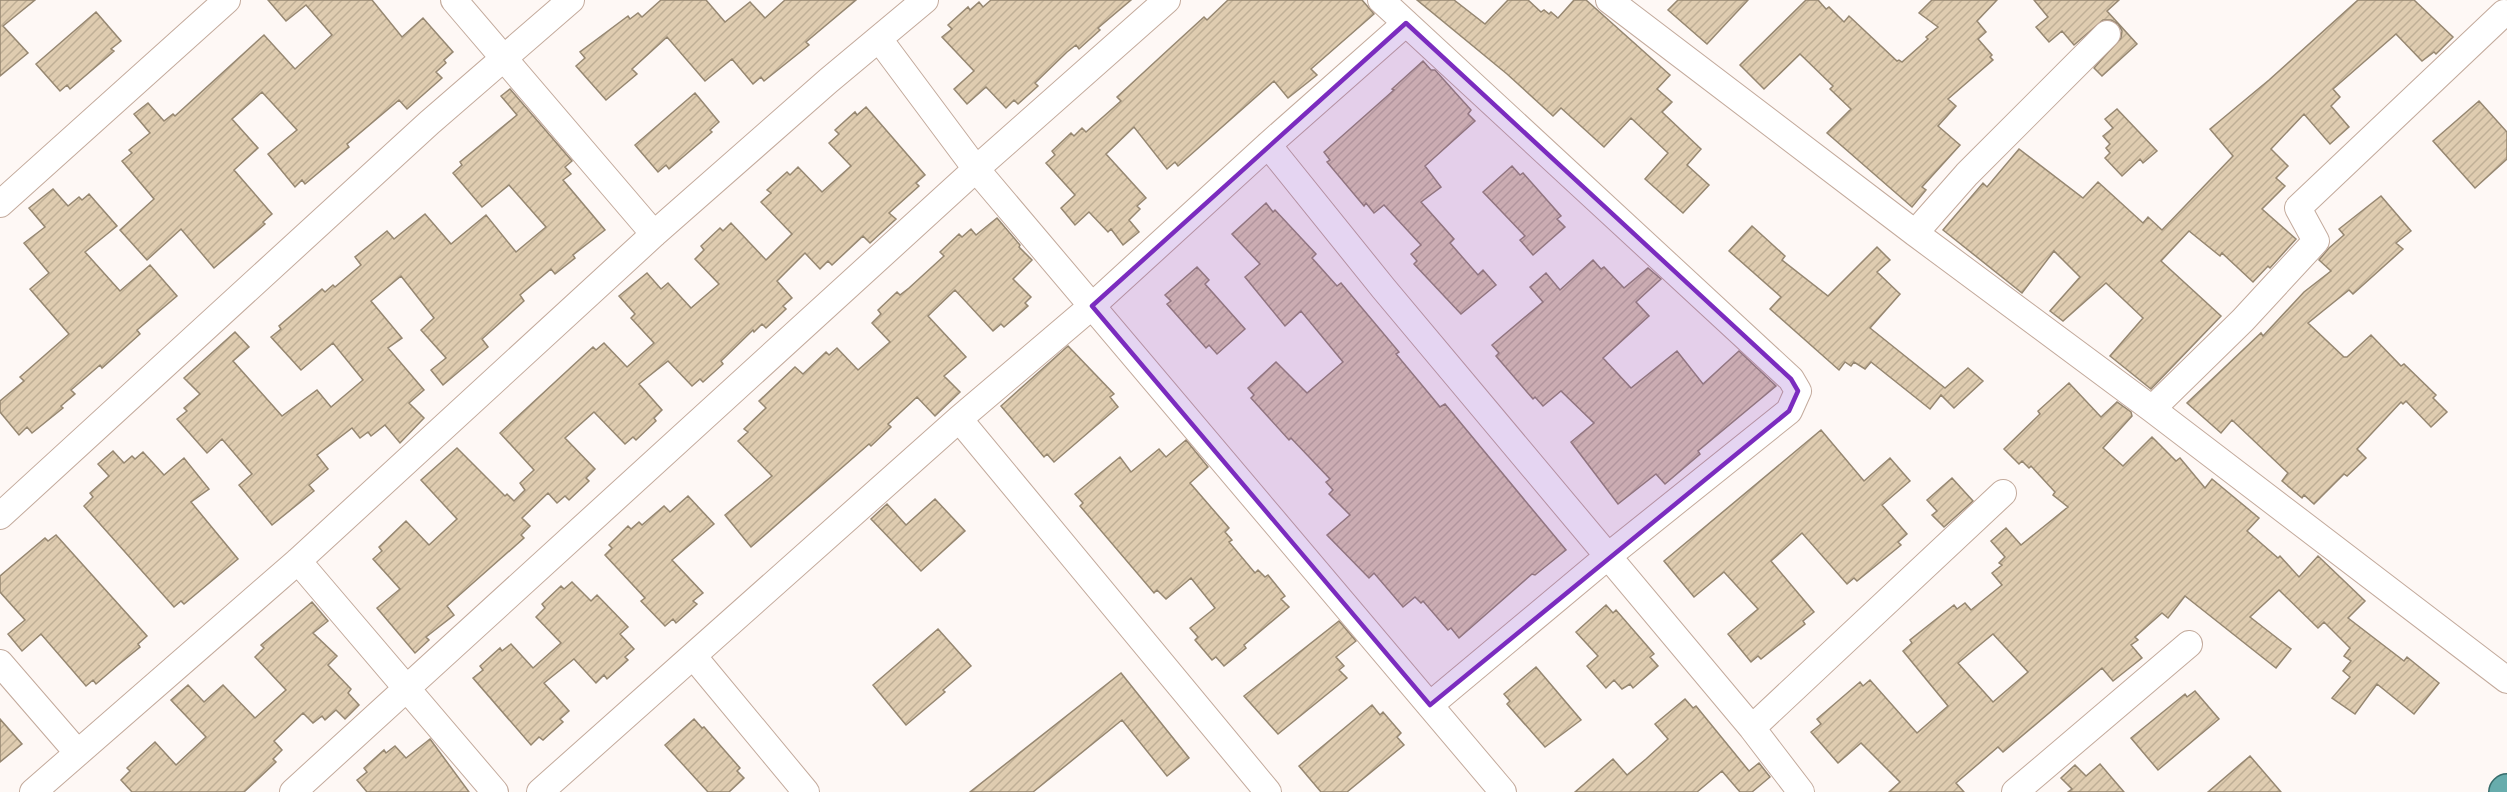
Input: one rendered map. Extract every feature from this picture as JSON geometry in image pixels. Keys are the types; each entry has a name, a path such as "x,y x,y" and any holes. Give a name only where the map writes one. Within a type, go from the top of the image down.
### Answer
{"street":[{"path":"0,204 226,0"},
{"path":"454,0 654,234"},
{"path":"0,516 429,123 571,0"},
{"path":"33,792 298,561 654,234 828,81 925,0"},
{"path":"293,792 976,169 1167,0"},
{"path":"1381,0 1791,379 1798,391 1789,411 1607,557 1430,705"},
{"path":"1609,0 1915,233 2152,409 2507,681"},
{"path":"2152,409 2243,320 2316,241 2298,208 2501,10"},
{"path":"540,792 959,419 1092,306 1268,145 1407,23"},
{"path":"1915,233 1967,174 2107,34"},
{"path":"879,39 976,169 1503,792"},
{"path":"1268,145 1384,289 1752,728 1801,792"},
{"path":"959,419 1268,792"},
{"path":"1752,728 2003,493"},
{"path":"298,561 495,792"},
{"path":"2015,792 2189,644"},
{"path":"694,657 806,792"},
{"path":"0,663 77,752"}],"highlighted area":[{"path":"1406,23 1791,379 1798,391 1789,411 1430,705 1092,306"}],"building":[{"path":"0,0 35,0 3,26 28,53 0,76"},
{"path":"268,0 372,0 402,37 423,18 453,52 436,72 442,78 407,109 399,100 347,144 349,147 305,184 302,180 295,187 268,154 297,130 262,92 232,119 258,148 234,170 272,214 263,222 265,224 214,268 181,229 147,260 120,230 154,199 122,161 132,153 129,150 150,133 134,114 148,103 164,121 173,114 175,116 264,35 295,69 332,35 306,5 286,21"},
{"path":"661,0 706,0 725,22 750,2 765,18 785,0 856,0 806,42 809,45 764,81 761,77 753,84 732,59 705,81 667,37 632,69 637,74 606,100 576,66 585,58 580,52 628,16 630,19 638,13 642,17"},
{"path":"991,0 1131,0 1098,28 1100,30 1079,49 1076,45 1067,52 1035,83 1038,86 1018,104 1014,100 1006,108 986,87 967,104 954,89 974,71 942,37 952,29 948,25 968,7 970,10 979,2 983,7"},
{"path":"1228,0 1362,0 1374,14 1311,69 1317,75 1288,98 1274,81 1178,166 1175,162 1167,169 1134,127 1106,154 1146,198 1137,206 1140,209 1129,220 1139,232 1123,245 1111,229 1108,232 1089,212 1075,225 1061,208 1075,195 1046,163 1055,155 1052,151 1071,133 1074,136 1082,128 1086,132 1121,101 1117,97 1204,17 1207,20"},
{"path":"1417,0 1454,0 1485,24 1508,0 1528,0 1541,12 1544,10 1549,14 1551,12 1558,18 1574,0 1586,0 1670,75 1657,89 1672,102 1662,112 1701,149 1687,165 1709,185 1683,213 1645,179 1668,153 1631,118 1604,147 1561,108 1553,116 1507,74"},
{"path":"1678,0 1748,0 1707,44 1668,10"},
{"path":"1806,0 1818,0 1844,22 1849,16 1897,61 1902,62 1938,27 1919,13 1932,0 1997,0 1977,21 1986,32 1978,39 1992,55 1990,57 1993,60 1948,99 1956,106 1938,126 1960,145 1922,187 1926,190 1912,207 1827,133 1851,109 1830,89 1833,86 1800,54 1764,89 1740,65"},
{"path":"2034,0 2119,0 2107,11 2137,44 2102,76 2094,68 2121,38 2122,31 2118,24 2111,20 2103,20 2074,45 2062,31 2049,42 2036,27 2048,17"},
{"path":"2358,0 2414,0 2453,37 2436,54 2434,52 2422,61 2396,34 2333,89 2340,97 2331,106 2349,127 2330,144 2304,114 2271,149 2288,166 2276,178 2285,186 2262,209 2296,239 2270,268 2268,266 2253,282 2222,253 2220,256 2189,231 2161,261 2221,316 2151,389 2110,356 2143,318 2106,283 2063,321 2050,311 2080,277 2054,251 2022,293 1943,230 1983,183 1987,187 2019,149 2083,198 2098,182 2143,223 2148,217 2162,230 2233,156 2210,129 2269,80"},
{"path":"96,12 121,41 111,49 114,51 70,89 67,85 60,91 36,64"},
{"path":"1423,61 1431,70 1435,70 1471,110 1468,114 1475,121 1425,166 1441,187 1421,202 1454,239 1450,243 1478,275 1483,270 1496,285 1461,314 1414,264 1417,261 1411,254 1421,245 1384,205 1374,213 1366,203 1364,206 1327,162 1330,160 1324,152"},
{"path":"510,89 572,161 565,167 571,174 563,180 605,230 573,255 575,258 555,274 551,269 520,295 524,301 482,339 488,347 443,385 431,370 446,358 421,330 434,318 401,276 371,301 402,338 388,348 424,390 409,403 424,418 400,443 385,425 371,436 368,432 360,438 352,428 317,455 328,469 309,485 314,491 272,525 239,485 252,474 222,439 207,453 177,419 187,411 184,408 200,394 184,378 235,332 249,347 233,361 282,416 317,390 331,407 363,380 333,343 301,370 271,337 281,329 279,326 322,289 325,292 333,285 335,287 361,265 355,257 387,231 394,239 425,214 451,244 486,215 516,252 546,227 509,185 482,207 453,173 462,165 460,162 517,115 501,96"},
{"path":"695,93 719,122 710,130 712,132 669,169 666,165 658,172 635,145"},
{"path":"2479,101 2507,132 2507,159 2475,188 2433,141"},
{"path":"866,107 925,175 916,183 919,186 889,213 896,219 870,243 863,236 832,265 828,261 820,269 805,253 777,281 792,298 783,306 786,309 766,328 762,324 754,332 753,330 721,361 723,364 703,382 700,379 692,386 668,361 639,384 662,410 654,418 656,421 636,440 633,437 625,444 594,412 565,438 595,469 586,478 589,481 569,500 565,496 557,503 548,493 522,518 530,526 521,535 524,538 447,606 454,615 426,637 429,640 415,653 377,608 400,589 373,559 382,551 379,547 406,521 429,545 457,519 421,480 457,448 505,496 507,494 514,501 525,490 520,483 534,470 500,433 593,347 596,350 604,343 627,367 654,343 631,318 635,314 619,296 647,273 661,289 668,283 691,308 719,284 695,259 704,250 701,246 720,228 723,231 731,223 766,260 792,234 761,202 771,193 767,190 787,172 790,175 798,167 822,192 851,166 829,143 839,134 835,130 855,112 857,115"},
{"path":"2117,109 2157,151 2143,163 2140,159 2122,176 2105,158 2110,153 2106,148 2110,144 2103,136 2113,128 2105,119"},
{"path":"1512,166 1520,175 1523,173 1561,216 1557,219 1565,227 1533,255 1520,240 1525,236 1483,192"},
{"path":"53,189 68,206 79,197 82,200 89,194 117,226 85,252 120,291 150,265 177,296 137,330 140,334 102,368 100,365 71,390 75,394 61,406 63,408 32,433 27,427 19,435 0,412 0,401 24,381 20,377 69,334 30,289 49,273 24,243 45,227 29,208"},
{"path":"2381,196 2411,231 2396,243 2403,249 2353,294 2349,290 2308,323 2344,357 2347,357 2371,335 2401,366 2404,364 2436,395 2433,398 2447,412 2431,427 2406,401 2403,404 2401,402 2357,449 2366,458 2347,476 2344,474 2314,504 2304,495 2302,498 2282,481 2288,473 2232,420 2221,433 2187,403 2261,333 2263,336 2304,292 2331,271 2319,260 2344,235 2339,229"},
{"path":"1266,203 1316,254 1312,258 1337,286 1341,283 1399,352 1396,354 1440,407 1445,404 1566,550 1535,575 1532,574 1459,638 1451,628 1448,630 1423,601 1421,603 1415,597 1403,607 1374,573 1369,578 1327,535 1350,515 1329,494 1333,490 1326,482 1330,479 1291,438 1289,440 1251,398 1254,395 1248,388 1276,362 1307,393 1343,362 1301,311 1285,326 1245,277 1260,264 1232,234"},
{"path":"997,218 1032,260 1013,279 1031,297 1025,303 1028,306 1004,327 1001,324 993,331 955,290 928,316 966,357 944,376 960,392 935,416 917,397 888,424 891,427 871,446 869,444 751,547 725,515 772,476 738,441 748,432 744,429 766,408 759,401 795,367 803,374 826,352 829,355 837,348 858,370 890,342 872,323 881,314 878,310 897,292 900,295 909,288 944,256 940,252 959,234 962,237 971,229 976,235"},
{"path":"1752,226 1785,256 1782,260 1828,296 1877,247 1890,260 1877,272 1900,294 1870,328 1945,388 1968,368 1983,381 1954,408 1941,395 1930,409 1871,362 1865,369 1854,362 1851,366 1845,362 1839,370 1770,309 1781,297 1729,251"},
{"path":"1593,260 1601,269 1604,267 1624,288 1648,268 1661,279 1636,302 1649,316 1603,358 1631,388 1677,351 1703,384 1739,351 1776,386 1698,451 1700,454 1665,484 1656,474 1618,504 1571,442 1594,423 1561,391 1543,406 1535,397 1533,399 1496,356 1499,353 1492,345 1543,302 1530,287 1546,273 1560,290"},
{"path":"1197,267 1209,280 1205,284 1245,329 1217,354 1209,345 1206,348 1167,304 1171,301 1165,295"},
{"path":"1068,346 1114,394 1110,397 1118,407 1054,462 1047,454 1044,457 1001,406"},
{"path":"2069,383 2101,417 2117,402 2131,412 2132,416 2103,448 2123,466 2152,437 2176,461 2180,458 2205,488 2212,479 2259,518 2247,531 2278,558 2280,556 2299,577 2318,556 2365,601 2348,618 2404,661 2407,657 2439,683 2414,714 2377,684 2355,714 2332,698 2350,677 2343,671 2351,661 2344,656 2350,648 2324,622 2318,628 2279,590 2250,617 2291,649 2276,668 2185,596 2168,618 2162,613 2135,637 2138,640 2131,645 2142,658 2113,681 2102,668 2003,752 1998,747 1956,783 1964,792 1889,792 1900,782 1861,743 1838,763 1811,732 1821,724 1817,719 1860,682 1863,686 1870,680 1917,733 1948,706 1903,651 1912,643 1910,640 1954,605 1957,609 1965,603 1971,610 2002,585 1992,573 2002,565 1999,563 2005,557 1991,541 2006,528 2021,545 2068,507 2053,495 2055,492 2031,466 2029,468 2022,461 2019,464 2004,449 2040,414 2038,411","holes":["1993,634 2028,672 1993,702 1958,663"]},
{"path":"1821,430 1864,481 1890,458 1910,481 1882,505 1907,534 1898,542 1901,545 1857,581 1854,578 1847,584 1802,533 1771,561 1814,612 1803,621 1805,624 1761,659 1758,656 1751,662 1728,634 1758,609 1724,572 1694,597 1664,561"},
{"path":"1186,440 1208,467 1190,483 1229,528 1225,532 1232,540 1229,542 1255,573 1258,570 1265,577 1268,575 1285,596 1281,599 1289,607 1244,645 1246,648 1224,666 1216,657 1212,660 1195,640 1198,637 1190,628 1215,608 1191,578 1166,599 1157,590 1154,593 1080,506 1083,503 1075,494 1120,457 1131,472 1159,449 1166,457"},
{"path":"113,451 124,463 132,456 135,459 143,452 164,475 184,458 209,489 191,502 238,559 184,604 181,601 174,607 84,506 93,497 90,493 109,476 98,464"},
{"path":"1952,478 1973,501 1944,527 1932,515 1937,511 1927,500"},
{"path":"688,496 714,524 672,560 703,593 693,601 697,604 676,623 673,619 665,626 641,601 645,598 605,555 612,548 609,545 628,526 631,529 639,522 642,525 664,506 670,512"},
{"path":"935,499 965,531 921,571 871,519 887,504 906,525"},
{"path":"56,535 147,636 138,644 140,647 96,684 93,680 86,686 41,634 22,651 8,634 25,620 0,592 0,576 45,538 48,541"},
{"path":"572,582 591,601 597,595 628,627 620,634 634,649 625,657 628,660 607,679 604,675 596,683 574,659 544,683 569,711 560,719 563,722 543,740 539,737 531,745 473,678 483,670 480,666 500,648 502,651 511,644 533,668 561,643 536,617 545,608 542,604 561,586 564,589"},
{"path":"312,602 328,621 313,633 337,656 328,665 351,689 348,693 359,705 345,719 336,710 325,720 322,716 313,723 303,713 274,741 282,750 273,759 276,762 244,792 132,792 121,780 130,771 127,768 155,742 176,765 206,737 171,700 188,685 204,702 223,685 255,718 286,690 255,657 264,648 261,645"},
{"path":"1606,605 1613,613 1616,610 1654,654 1650,657 1658,666 1633,688 1630,684 1622,689 1614,680 1606,688 1587,666 1598,656 1576,632"},
{"path":"1339,621 1356,641 1336,657 1344,666 1339,670 1347,678 1278,734 1244,696"},
{"path":"938,629 971,666 906,725 873,685"},
{"path":"1536,667 1581,720 1545,747 1507,704 1510,701 1504,694"},
{"path":"1121,673 1189,758 1167,776 1122,720 1033,792 970,792"},
{"path":"2195,691 2219,719 2158,770 2131,738 2185,694 2187,697"},
{"path":"1685,699 1693,708 1696,706 1749,771 1759,763 1770,777 1752,792 1740,792 1722,771 1697,792 1575,792 1613,759 1627,775 1646,759 1668,739 1655,724"},
{"path":"1372,705 1380,715 1383,712 1401,733 1397,737 1404,745 1347,792 1321,792 1299,766"},
{"path":"0,719 22,744 0,762"},
{"path":"694,719 702,728 704,727 740,768 737,771 744,778 729,792 708,792 665,745"},
{"path":"430,739 469,792 367,792 357,780 367,772 364,768 384,750 386,753 395,746 406,758"},
{"path":"2250,756 2281,792 2208,792"},
{"path":"2100,764 2124,792 2068,792 2072,789 2061,778 2075,765 2086,776"}]}
